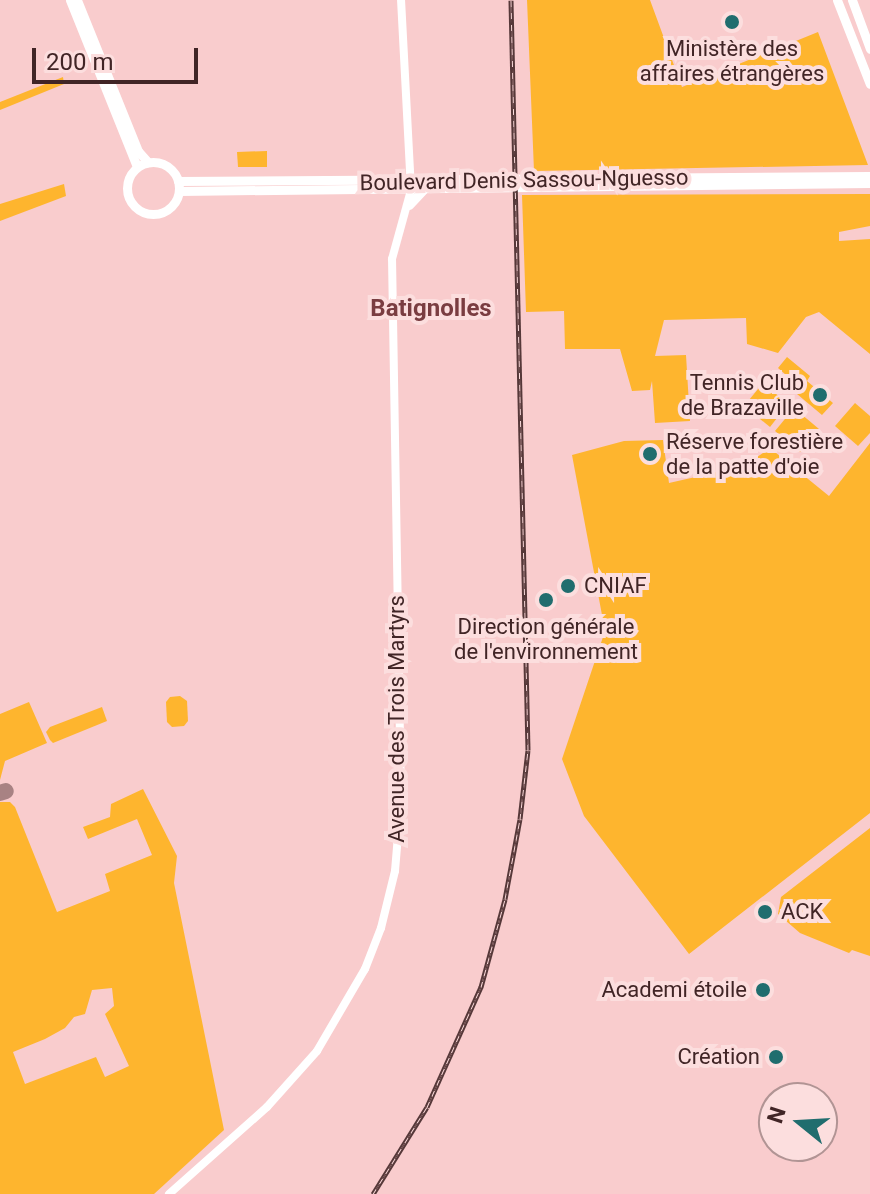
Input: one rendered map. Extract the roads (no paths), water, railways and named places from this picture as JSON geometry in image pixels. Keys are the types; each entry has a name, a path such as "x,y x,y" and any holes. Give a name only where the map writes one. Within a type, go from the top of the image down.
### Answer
{"main road":[{"path":"70,0 137,167"},
{"path":"77,0 138,151 148,162 168,167 178,186 176,201 160,214 140,212 132,205 126,186 137,167 148,162"},
{"name":"Avenue des Trois Martyrs","path":"169,1194 267,1107 317,1051 359,984 387,907 400,843 392,259 407,208 409,186 401,0"},
{"path":"837,0 870,84"},
{"path":"852,0 870,49"},
{"name":"Boulevard Denis Sassou-Nguesso","path":"178,186 409,186 870,176"},
{"name":"Boulevard Denis Sassou-Nguesso","path":"409,186 424,189 870,183"},
{"path":"407,208 424,189"}],"railway":[{"path":"373,1194 427,1107 481,987 505,899 520,819 528,750 511,0"}],"place":[{"name":"Ministère des affaires étrangères","path":"732,22"},
{"name":"Tennis Club de Brazaville","path":"820,395"},
{"name":"Réserve forestière de la patte d'oie","path":"650,454"},
{"name":"CNIAF","path":"568,586"},
{"name":"Direction générale de l'environnement","path":"546,600"},
{"name":"ACK","path":"765,912"},
{"name":"Academi étoile","path":"763,990"},
{"name":"Création","path":"776,1057"}],"district":[{"name":"Batignolles","path":"431,309"}]}
